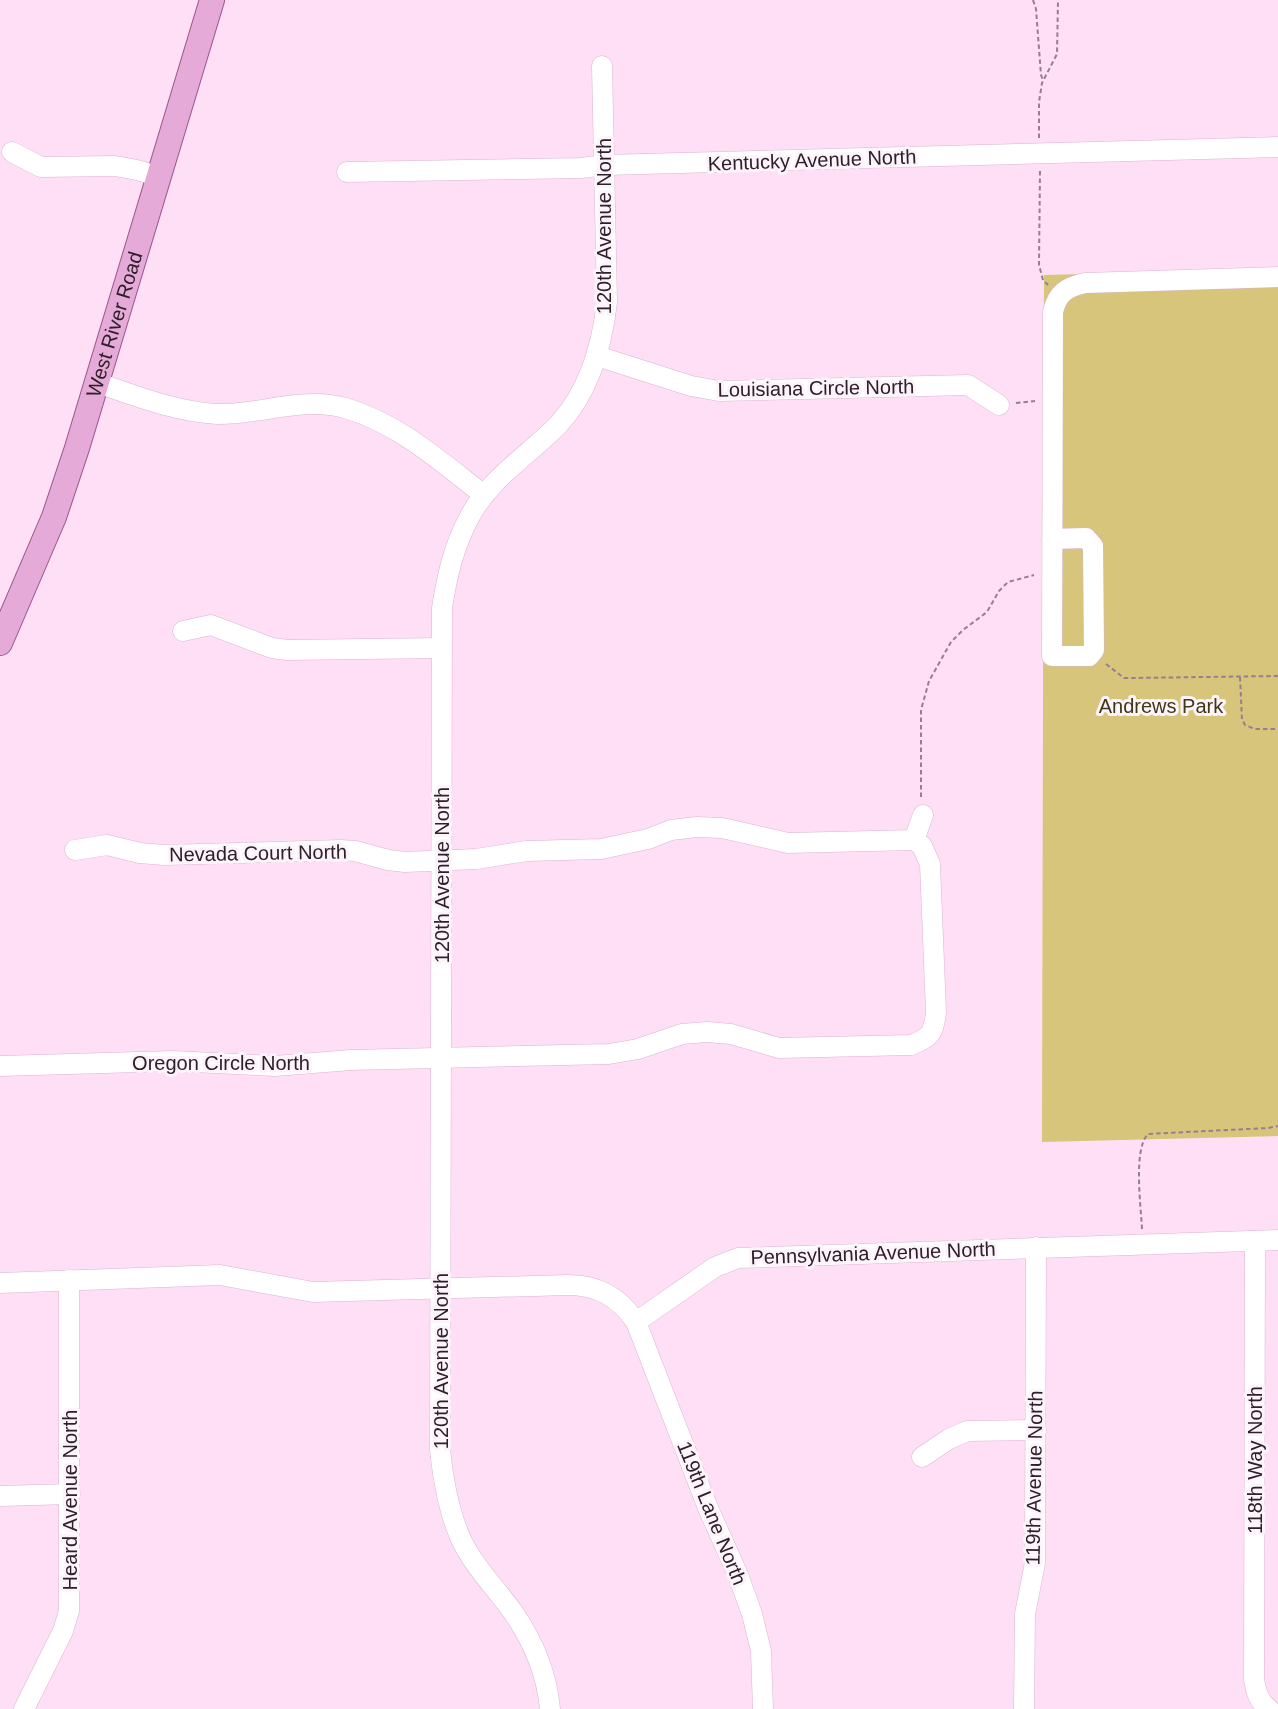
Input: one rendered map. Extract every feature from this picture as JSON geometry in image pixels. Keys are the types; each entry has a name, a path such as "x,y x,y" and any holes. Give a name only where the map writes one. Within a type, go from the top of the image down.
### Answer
{"main road":[{"name":"West River Road","path":"0,643 54,517 98,383 212,0"}],"street":[{"name":"120th Avenue North","path":"550,1709 542,1666 530,1638 476,1564 461,1538 450,1510 443,1481 440,1449 442,608 447,578 456,547 470,515 484,495 509,468 559,423 587,380 597,356 607,302 602,66"},
{"name":"Kentucky Avenue North","path":"347,172 580,168 605,165 1278,147"},
{"path":"12,152 41,167 115,166 160,177"},
{"path":"1052,539 1086,538 1093,546 1094,650 1089,656 1052,656 1052,539 1053,312 1055,301 1060,294 1072,286 1085,283 1278,277"},
{"name":"Louisiana Circle North","path":"597,356 691,386 719,391 968,385 999,405"},
{"path":"98,383 159,403 218,414 291,405 316,404 343,407 386,424 484,495"},
{"path":"183,631 212,625 272,648 288,650 442,648"},
{"path":"914,840 923,815"},
{"name":"Nevada Court North","path":"75,850 107,845 140,853 164,855 341,850 405,862 441,861 482,859 527,851 601,849 648,839 671,830 697,826 722,828 788,843 914,840"},
{"name":"Oregon Circle North","path":"0,1066 173,1061 275,1066 351,1060 609,1054 638,1049 682,1034 707,1032 731,1034 787,1048 911,1045 925,1040 932,1032 936,1012 930,864 922,846 914,840"},
{"name":"Pennsylvania Avenue North","path":"636,1322 715,1267 738,1258 1278,1240"},
{"name":"118th Way North","path":"1255,1241 1254,1679 1256,1692 1263,1705 1269,1709"},
{"name":"119th Avenue North","path":"1024,1709 1025,1614 1035,1563 1036,1247"},
{"path":"0,1283 220,1275 313,1292 582,1285 596,1288 613,1297 636,1322"},
{"name":"Heard Avenue North","path":"24,1709 63,1630 69,1611 69,1281"},
{"name":"119th Lane North","path":"636,1322 752,1614 761,1652 763,1709"},
{"path":"922,1458 949,1439 967,1431 1035,1430"},
{"path":"0,1496 70,1494"}],"path":[{"path":"1033,0 1036,9 1041,75 1044,80"},
{"path":"1039,144 1039,102 1044,80 1057,54 1058,0"},
{"path":"1040,168 1039,265 1043,280 1060,294"},
{"path":"999,405 1053,400"},
{"path":"923,815 920,787 921,710 928,681 951,642 987,612 999,591 1008,582 1034,575 1052,576"},
{"path":"1092,654 1124,678 1278,676"},
{"path":"1240,676 1242,719 1245,725 1256,729 1278,729"},
{"path":"1143,1243 1140,1155 1143,1139 1148,1134 1278,1126"}],"green space":[{"name":"Andrews Park","path":"1278,269 1278,1136 1042,1142 1044,275"}]}
